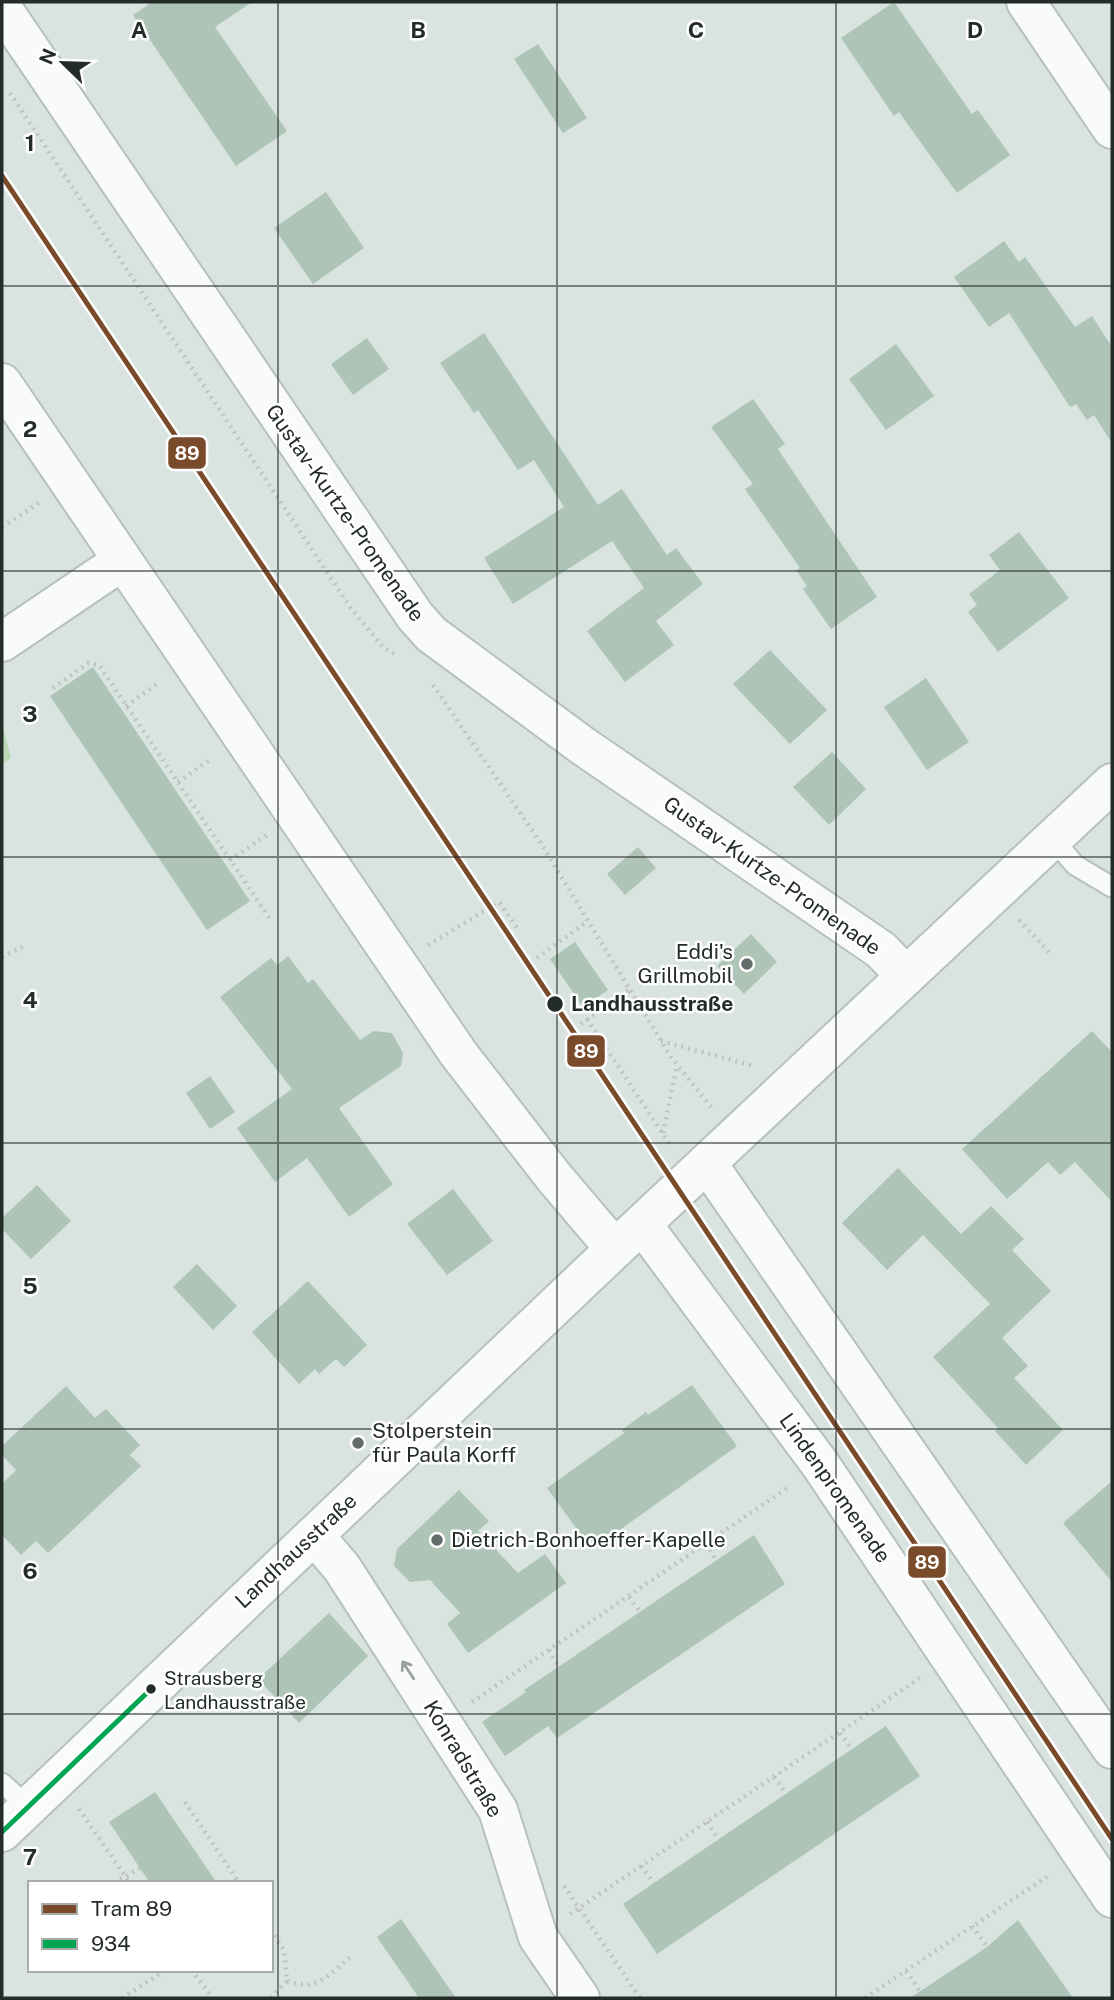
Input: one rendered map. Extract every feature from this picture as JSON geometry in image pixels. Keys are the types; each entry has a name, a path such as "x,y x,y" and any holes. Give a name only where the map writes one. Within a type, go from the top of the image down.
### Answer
{"street":[{"path":"1026,2 1112,129"},
{"name":"Gustav-Kurtze-Promenade","path":"2,8 312,468 415,616 431,634 583,746 881,950 906,976"},
{"path":"2,383 458,1053 615,1250"},
{"path":"2,642 122,561"},
{"name":"Landhausstraße","path":"10,1807 314,1535 1112,783"},
{"path":"708,1163 1112,1749"},
{"name":"Lindenpromenade","path":"642,1224 820,1464 1112,1898"},
{"name":"Konradstraße","path":"314,1535 342,1568 498,1810 538,1937 580,1998"}],"lane":[{"path":"1052,838 1075,865 1112,887"}],"path":[{"path":"53,688 88,663 99,665 270,919"},
{"path":"397,964 499,902 517,928"},
{"path":"1018,919 1049,952"},
{"path":"537,958 588,921"},
{"path":"2,957 24,946"},
{"path":"581,1024 629,989"},
{"path":"587,1020 673,1149"},
{"path":"661,1041 758,1068"},
{"path":"662,1134 677,1065"},
{"path":"442,1722 629,1597 820,1464"},
{"path":"706,1544 716,1560"},
{"path":"629,1597 640,1612"},
{"path":"549,1650 559,1667"},
{"path":"538,1937 951,1657"},
{"path":"840,1733 852,1749"},
{"path":"774,1777 786,1793"},
{"path":"185,1802 238,1881"},
{"path":"76,1805 129,1881"},
{"path":"707,1822 719,1840"},
{"path":"865,1998 1081,1853"},
{"path":"641,1866 654,1884"},
{"path":"117,1881 140,1868"},
{"path":"563,1885 640,1998"},
{"path":"972,1926 987,1947"},
{"path":"271,1998 287,1981 285,1950 273,1934"},
{"path":"287,1981 301,1986 313,1985 352,1956"},
{"path":"906,1971 920,1991"},
{"path":"122,1998 163,1972"},
{"path":"193,1972 214,1998"}],"green space":[{"path":"2,724 11,758 2,764"}],"building":[{"path":"152,2 252,2 215,27 287,131 236,166 133,15"},
{"path":"894,2 972,114 978,110 1010,155 957,193 899,112 894,116 841,38"},
{"path":"538,44 587,118 563,133 514,59"},
{"path":"326,192 364,248 313,284 274,228"},
{"path":"1004,241 1019,262 1025,257 1075,327 1092,316 1112,347 1112,443 1094,415 1087,420 1076,404 1070,407 1009,313 989,327 954,277"},
{"path":"484,333 598,505 622,489 667,555 676,548 703,584 656,621 674,645 625,682 587,631 644,588 612,541 513,604 484,558 564,507 534,460 518,470 478,410 474,413 440,363"},
{"path":"367,338 389,369 353,395 331,364"},
{"path":"896,344 934,396 886,430 849,379"},
{"path":"753,399 785,444 778,449 877,597 831,629 803,589 807,586 796,570 800,568 745,489 753,484 711,427"},
{"path":"1019,532 1069,598 998,652 968,612 977,605 969,594 1000,570 989,555"},
{"path":"770,650 827,710 790,744 733,684"},
{"path":"93,667 250,901 207,930 50,696"},
{"path":"926,678 969,742 927,770 884,707"},
{"path":"832,752 866,789 829,825 793,787"},
{"path":"638,847 656,868 625,895 607,874"},
{"name":"Eddi's Grillmobil","path":"751,934 777,962 744,994 717,966"},
{"path":"575,942 608,990 583,1007 550,959"},
{"path":"288,956 308,983 313,979 360,1040 374,1031 392,1033 403,1053 401,1066 339,1108 393,1184 349,1217 307,1158 275,1182 237,1128 292,1089 220,997 271,958 277,965"},
{"path":"1092,1031 1112,1052 1112,1202 1075,1162 1060,1175 1048,1162 1007,1199 962,1149"},
{"path":"210,1076 235,1112 210,1129 186,1093"},
{"path":"898,1168 961,1234 991,1206 1024,1239 1012,1250 1051,1291 1002,1338 1028,1366 1014,1378 1063,1430 1026,1465 995,1431 998,1428 933,1357 990,1304 923,1235 887,1270 842,1223"},
{"path":"37,1185 71,1221 31,1259 2,1229 2,1218"},
{"path":"453,1189 493,1241 447,1275 407,1224"},
{"path":"197,1264 237,1306 213,1330 173,1287"},
{"path":"308,1281 367,1345 344,1367 336,1359 319,1374 315,1369 299,1384 252,1332"},
{"path":"692,1385 737,1446 592,1550 547,1488 624,1433 622,1430 646,1412 648,1415"},
{"path":"66,1386 95,1418 106,1409 140,1445 130,1455 141,1466 48,1553 36,1541 21,1555 2,1535 2,1484 16,1470 2,1455 2,1446"},
{"path":"1112,1481 1112,1582 1063,1523"},
{"path":"459,1490 489,1521 478,1531 518,1573 545,1554 566,1583 468,1653 447,1624 460,1613 430,1580 410,1582 394,1566 397,1549"},
{"path":"754,1535 785,1584 557,1738 548,1726 505,1756 482,1722 526,1692 524,1690"},
{"path":"329,1613 368,1656 299,1723 258,1679"},
{"path":"886,1726 920,1776 657,1954 623,1904"},
{"path":"155,1792 216,1881 149,1881 109,1822"},
{"path":"401,1919 456,1998 419,1998 377,1937"},
{"path":"1018,1920 1073,1998 910,1998 987,1947"}],"tram line":[{"name":"89","path":"2,176 1112,1839"}],"transit line":[{"name":"934","path":"2,1832 151,1689"}],"place":[{"name":"Eddi's Grillmobil","path":"747,964"},
{"name":"Landhausstraße","path":"555,1004"},
{"name":"Stolperstein für Paula Korff","path":"358,1443"},
{"name":"Dietrich-Bonhoeffer-Kapelle","path":"437,1540"},
{"name":"Strausberg Landhausstraße","path":"151,1689"}]}
